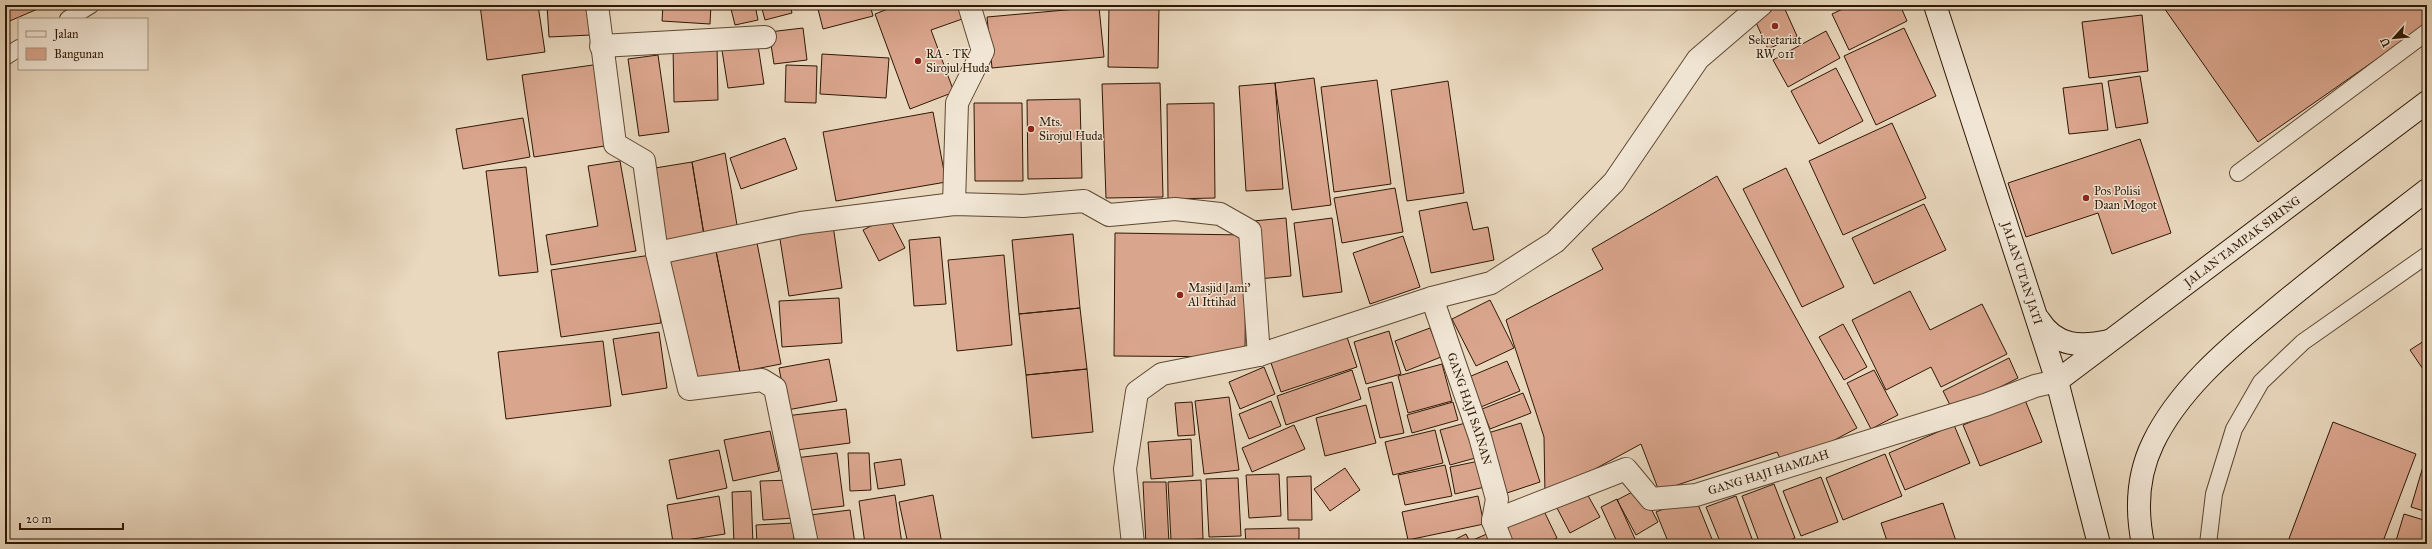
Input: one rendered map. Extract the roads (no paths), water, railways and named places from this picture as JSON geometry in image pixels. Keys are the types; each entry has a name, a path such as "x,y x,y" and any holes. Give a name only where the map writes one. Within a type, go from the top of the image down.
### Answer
{"street":[{"path":"597,5 601,46 615,144 644,160 657,253 689,389 762,380 775,388 807,544"},
{"path":"954,204 957,103 984,51 969,5"},
{"path":"1129,543 1125,469 1137,392 1162,374 1259,356 1432,298 1491,283 1555,242 1614,182 1698,59 1761,5"},
{"name":"JALAN UTAN JATI","path":"1935,5 2014,253 2057,381 2099,544"},
{"path":"601,46 765,37"},
{"name":"JALAN TAMPAK SIRING","path":"2057,381 2427,102"},
{"path":"2144,544 2138,508 2140,483 2147,457 2164,424 2195,383 2217,361 2296,292 2427,190"},
{"path":"657,253 801,224 954,204 1024,206 1084,200 1109,215 1175,209 1220,214 1250,232 1259,356"},
{"name":"GANG HAJI SAINAN","path":"1432,298 1480,437 1497,499 1493,521"},
{"path":"2036,316 2046,330 2065,342 2086,345 2111,341"},
{"name":"GANG HAJI HAMZAH","path":"1493,521 1626,469 1652,499 1696,495 1985,405 2035,386 2057,381"},
{"path":"1493,521 1502,544"}],"lane":[{"path":"70,18 91,5"},
{"path":"2238,173 2427,32"},
{"path":"5,57 18,49"},
{"path":"2208,544 2214,494 2234,429 2261,382 2303,342 2427,255"}],"place":[{"name":"Sekretariat RW 011","path":"1775,26"},
{"name":"RA - TK Sirojul Huda","path":"918,61"},
{"name":"Mts. Sirojul Huda","path":"1031,129"},
{"name":"Pos Polisi Daan Mogot","path":"2086,198"},
{"name":"Masjid Jami' Al Ittihad","path":"1180,295"}]}
